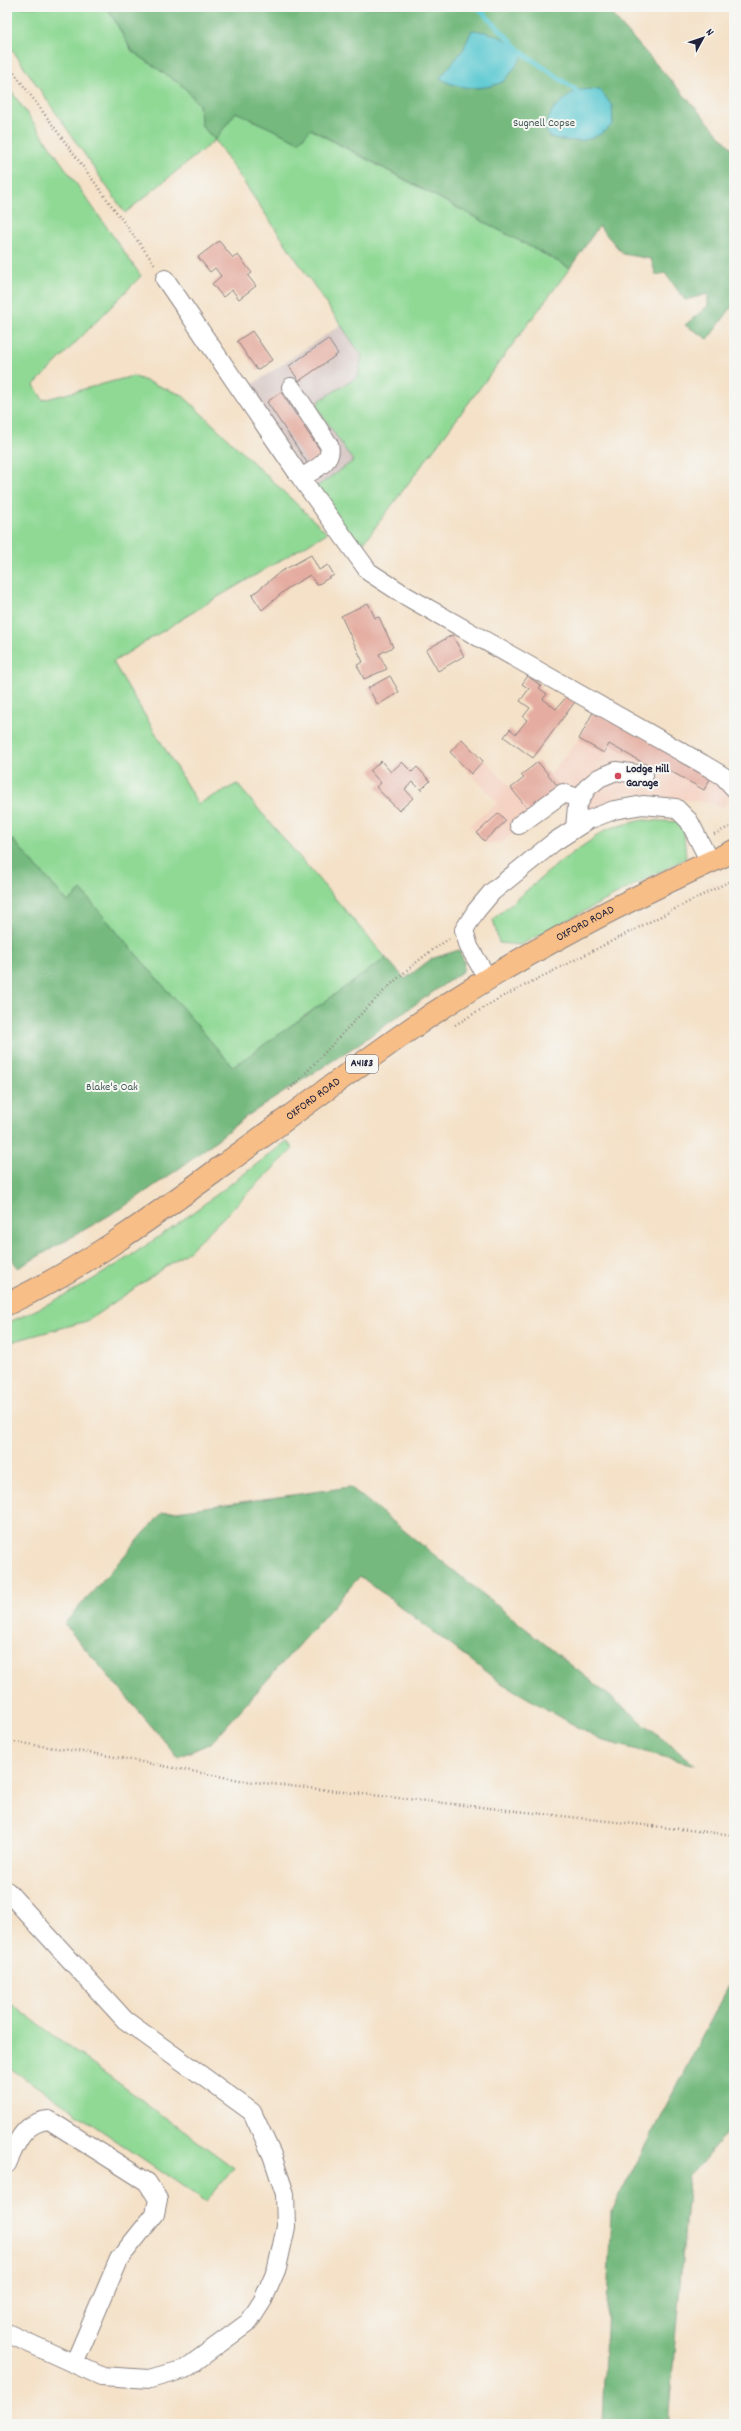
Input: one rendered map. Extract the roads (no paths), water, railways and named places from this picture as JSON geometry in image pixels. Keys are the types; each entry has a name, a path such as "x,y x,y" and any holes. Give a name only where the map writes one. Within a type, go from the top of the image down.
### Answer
{"main road":[{"name":"OXFORD ROAD","path":"7,1304 76,1266 126,1235 404,1033 488,979 550,943 734,851"}],"street":[{"path":"165,279 301,478 369,572 406,596 703,764 723,776 734,788"},
{"path":"291,387 329,445 331,451 330,457 326,461 301,478"},
{"path":"576,828 577,806 587,788 605,775 616,771 644,775"},
{"path":"519,825 563,793 581,799"},
{"path":"488,979 469,947 464,930 476,911 492,892 554,842 588,820 614,810 643,804 676,808 689,821 710,862"},
{"path":"7,1891 125,2020 252,2112 272,2155 285,2194 286,2227 277,2268 263,2300 249,2322 185,2369 150,2379 101,2376 7,2333"},
{"path":"7,2164 19,2137 27,2128 38,2121 48,2120 147,2182 158,2199 156,2214 119,2259 74,2364"}],"water":[{"path":"472,30 487,32 507,40 524,54 504,81 480,88 471,88 454,85 440,78 463,50"},
{"path":"600,89 612,106 613,124 599,135 584,140 568,141 550,137 544,128 553,109 576,90"}],"waterway":[{"path":"477,7 524,54 576,90"}],"place":[{"name":"Lodge Hill Garage","path":"618,776"}],"park label":[{"name":"Sugnell Copse","path":"544,123"},
{"name":"Blake's Oak","path":"112,1087"}]}
